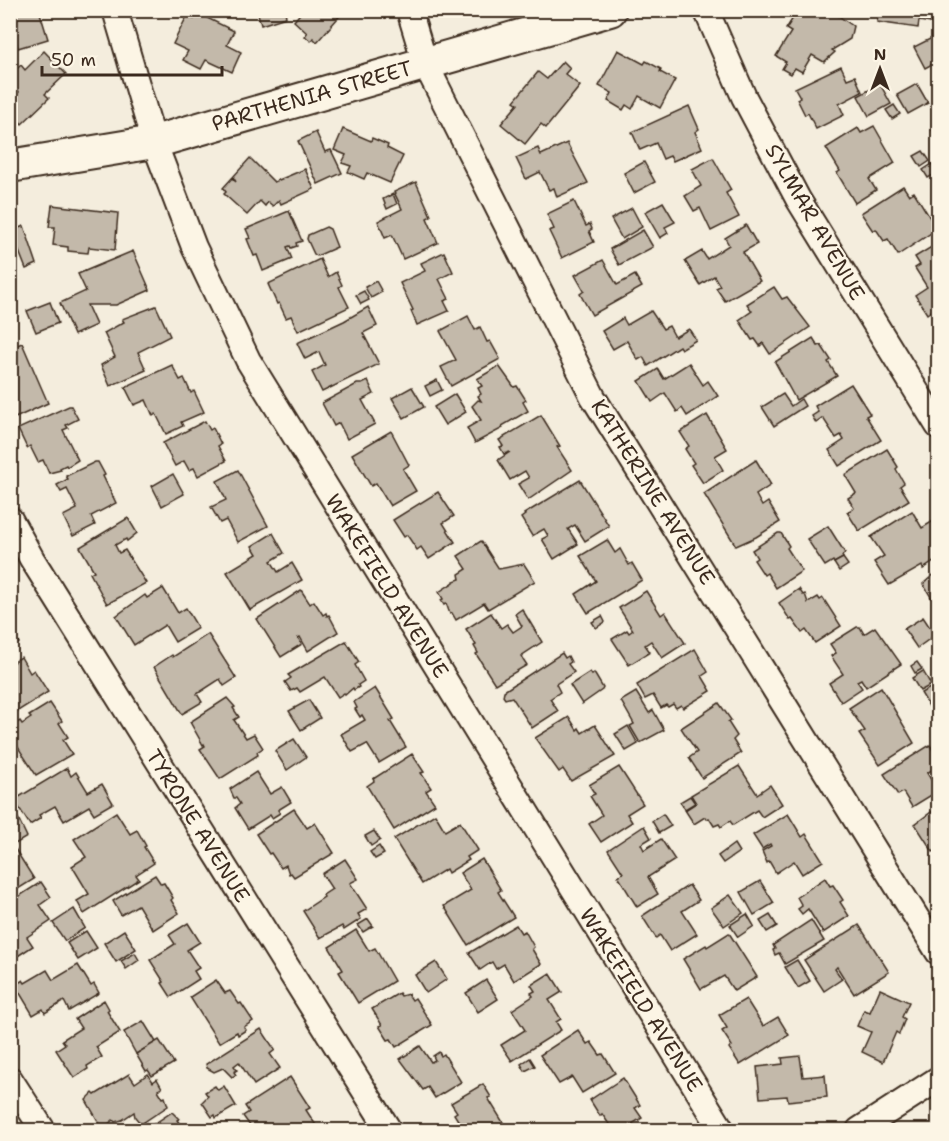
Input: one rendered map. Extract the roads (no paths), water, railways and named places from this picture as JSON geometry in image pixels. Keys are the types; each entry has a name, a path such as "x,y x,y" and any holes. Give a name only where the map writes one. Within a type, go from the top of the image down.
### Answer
{"street":[{"name":"WAKEFIELD AVENUE","path":"115,10 154,142 194,247 248,360 722,1131"},
{"name":"KATHERINE AVENUE","path":"409,10 425,63 593,397 939,952"},
{"name":"PARTHENIA STREET","path":"10,166 154,142 610,10"},
{"name":"SYLMAR AVENUE","path":"706,10 744,97 798,199 939,426"},
{"name":"TYRONE AVENUE","path":"10,519 32,559 389,1131"},
{"path":"10,1079 43,1131"},
{"path":"859,1131 939,1079"}]}
